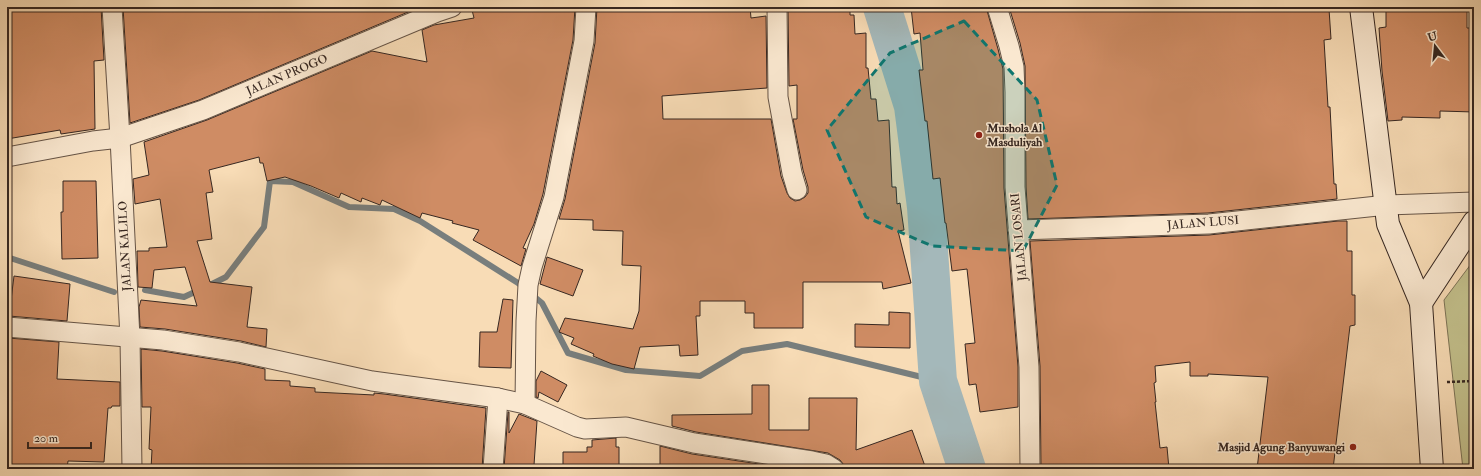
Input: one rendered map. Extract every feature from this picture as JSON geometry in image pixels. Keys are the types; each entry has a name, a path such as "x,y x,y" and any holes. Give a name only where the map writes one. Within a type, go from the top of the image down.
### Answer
{"main road":[{"path":"1361,7 1388,224 1421,303 1432,469"},
{"path":"1421,303 1474,222"}],"street":[{"name":"JALAN KALILO","path":"112,7 130,338 132,469"},
{"name":"JALAN PROGO","path":"120,138 203,110 429,15 452,7"},
{"path":"525,404 528,285 554,197 559,174 584,41 586,7"},
{"path":"777,7 778,97 792,173 797,190"},
{"name":"JALAN LOSARI","path":"997,7 1014,68 1015,179 1029,367 1030,469"},
{"path":"7,157 93,140 120,138"},
{"name":"JALAN LUSI","path":"1018,230 1208,224 1386,205 1474,202"},
{"path":"7,327 163,340 239,352 372,381 498,398 525,404 577,427 585,429 626,427 694,443 819,462 834,469"},
{"path":"493,469 498,398"}],"path":[{"path":"1427,382 1474,381"}],"highlighted area":[{"path":"964,21 1037,100 1057,185 1023,251 932,246 866,217 827,130 890,53"}],"shaded area":[{"path":"1474,260 1474,469 1463,469 1444,300"}],"building":[{"path":"7,7 101,7 104,60 94,61 95,129 61,134 60,130 7,139"},
{"path":"123,7 420,7 199,100 130,123"},
{"path":"489,7 575,7 573,40 543,194 534,224 523,248 526,249 521,266 473,240 479,230 452,223 453,221 422,213 420,218 382,200 380,205 362,198 361,202 341,193 339,198 285,177 267,181 263,163 260,163 259,157 209,170 213,192 206,193 212,239 197,241 210,282 252,287 247,327 267,329 266,347 241,341 165,329 140,327 139,307 141,300 197,306 185,267 154,270 152,288 138,287 137,251 149,251 149,248 167,247 160,199 135,204 133,179 149,175 144,142 207,120 372,51 427,62 422,30 434,25 474,18 472,10"},
{"path":"597,7 750,7 751,18 766,16 767,88 662,96 663,119 771,119 781,176 787,193 790,198 795,201 805,197 808,193 808,187 803,170 793,119 797,119 797,85 789,86 788,7 850,7 850,15 854,15 855,34 866,33 866,68 868,68 871,99 876,99 878,121 889,120 892,187 896,187 897,204 900,203 904,230 898,231 911,283 883,289 882,282 803,282 803,328 754,328 754,313 745,313 745,301 700,301 700,316 696,316 698,355 680,356 679,345 640,347 634,369 612,364 571,344 574,338 559,332 565,318 633,329 639,311 641,266 622,265 623,231 593,230 593,220 559,219 565,199 595,43"},
{"path":"911,7 986,7 998,49 1003,69 1004,188 1018,367 1018,407 980,412 976,384 969,385 965,344 975,343 967,269 952,271 940,178 933,179 927,121 925,121 919,70 923,70 920,33 914,34"},
{"path":"1009,7 1315,7 1315,10 1329,9 1331,39 1324,40 1328,107 1330,107 1334,184 1336,184 1337,199 1208,213 1028,219 1026,187 1025,66"},
{"path":"1386,7 1467,7 1467,28 1474,28 1474,112 1440,111 1440,118 1402,117 1402,120 1388,121 1379,28 1386,27"},
{"path":"63,181 96,181 98,258 62,259 61,212 63,212"},
{"path":"1347,221 1347,251 1352,251 1352,295 1355,295 1355,325 1350,326 1333,469 1257,469 1268,377 1208,374 1208,376 1190,376 1190,362 1155,366 1155,402 1160,448 1167,447 1169,469 1041,469 1040,366 1030,241 1209,235"},
{"path":"547,257 583,270 573,296 540,284"},
{"path":"14,276 70,284 67,321 9,316"},
{"path":"503,299 513,300 511,368 479,367 480,332 497,332"},
{"path":"889,312 910,313 910,348 855,347 855,324 889,325"},
{"path":"8,338 59,342 57,379 120,382 120,406 112,406 111,408 108,408 104,462 68,461 67,469 7,469"},
{"path":"141,349 237,363 265,369 265,380 290,381 290,386 315,388 315,392 374,395 374,393 486,408 482,469 151,469 152,450 149,449 151,407 142,407"},
{"path":"541,371 567,385 558,402 539,392 538,398 536,397 536,381"},
{"path":"752,385 769,385 769,430 809,430 809,398 857,398 856,450 912,430 926,469 845,469 840,460 828,453 696,432 672,426 672,415 752,414"},
{"path":"508,412 509,433 519,414 537,421 534,465 532,465 531,469 504,469"},
{"path":"616,438 616,447 619,447 619,469 563,469 563,452 587,452 587,447 592,447 592,440"},
{"path":"660,446 692,454 792,469 660,467"}],"waterway":[{"path":"882,7 913,106 926,207 938,381 967,469"},
{"path":"208,286 226,277 264,227 270,181 293,182 349,207 394,209 420,221 524,288"},
{"path":"7,257 114,292"},
{"path":"145,290 184,297 199,290"},
{"path":"531,294 542,303 568,353 626,370 700,376 742,351 787,344 938,381"}],"place":[{"name":"Mushola Al Masduliyah","path":"979,135"},
{"name":"Masjid Agung Banyuwangi","path":"1353,447"}]}
